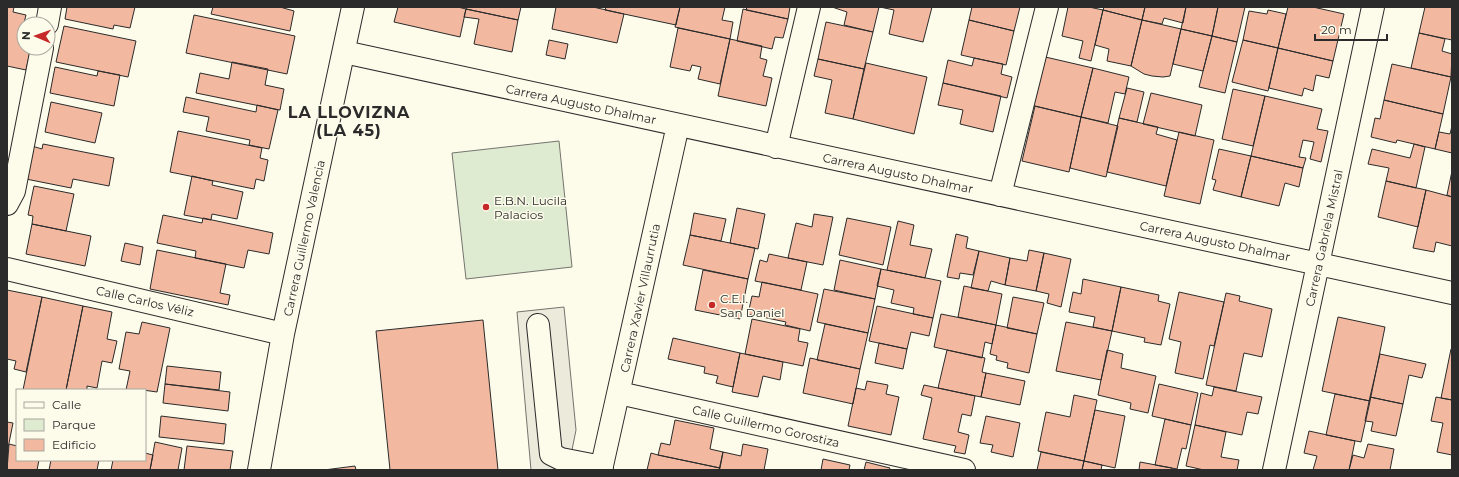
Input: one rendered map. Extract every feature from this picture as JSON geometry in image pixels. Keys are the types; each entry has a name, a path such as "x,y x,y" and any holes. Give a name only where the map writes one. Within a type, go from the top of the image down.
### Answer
{"street":[{"name":"Carrera Guillermo Valencia","path":"259,470 283,334 353,7"},
{"path":"776,147 809,7"},
{"path":"1000,195 1047,7"},
{"name":"Carrera Gabriela Mistral","path":"1274,470 1374,7"},
{"name":"Carrera Augusto Dhalmar","path":"344,52 1452,293"},
{"path":"7,204 14,191 40,56"},
{"name":"Carrera Xavier Villaurrutia","path":"602,468 678,125"},
{"name":"Calle Carlos Véliz","path":"7,269 283,334"},
{"path":"538,325 551,454 561,459 602,468"},
{"name":"Calle Guillermo Gorostiza","path":"619,393 912,464 964,470"}],"green space":[{"path":"559,141 572,267 466,279 452,153"}],"shaded area":[{"path":"564,307 576,430 568,470 531,470 517,312"}],"building":[{"path":"7,7 14,7 13,12 26,15 16,16 16,56 29,56 26,70 7,66"},
{"path":"67,7 135,7 130,28 114,25 113,29 65,19"},
{"path":"213,7 280,7 294,11 290,31 211,14"},
{"path":"398,7 458,7 466,9 460,37 394,22"},
{"path":"467,7 521,7 518,20 466,9"},
{"path":"556,7 593,7 624,14 617,43 552,29"},
{"path":"606,7 680,7 676,25 605,10"},
{"path":"680,7 725,7 722,20 733,22 730,39 675,27"},
{"path":"747,7 790,7 788,19 746,10"},
{"path":"832,7 879,7 873,32 844,25 847,12"},
{"path":"880,7 932,7 923,42 889,34 894,10"},
{"path":"972,7 1020,7 1014,31 969,20"},
{"path":"1068,7 1089,7 1103,10 1091,61 1079,58 1083,41 1062,36"},
{"path":"1104,7 1145,7 1142,20 1103,10"},
{"path":"1145,7 1186,7 1183,23 1164,18 1162,24 1142,20"},
{"path":"1186,7 1218,7 1212,36 1181,29"},
{"path":"1218,7 1245,7 1237,42 1212,36"},
{"path":"1288,7 1313,7 1344,14 1333,61 1278,48"},
{"path":"1425,7 1452,7 1452,40 1419,33"},
{"path":"466,9 518,20 512,52 474,44 479,19 464,17"},
{"path":"743,9 788,19 783,38 775,37 772,49 737,41"},
{"path":"1103,10 1142,20 1131,66 1107,61 1109,49 1095,45"},
{"path":"1268,10 1286,14 1278,48 1243,40 1249,11 1267,14"},
{"path":"194,15 295,36 287,74 186,53"},
{"path":"969,20 1014,31 1006,65 961,55"},
{"path":"1142,20 1181,29 1170,76 1163,77 1144,74 1131,66"},
{"path":"826,22 873,32 864,69 818,59"},
{"path":"64,26 136,41 128,77 56,62"},
{"path":"678,28 730,39 720,84 698,79 701,67 692,65 690,71 670,67"},
{"path":"1181,29 1212,36 1203,71 1173,64"},
{"path":"1419,33 1445,39 1442,51 1452,54 1451,77 1411,68"},
{"path":"1212,36 1237,42 1225,93 1199,87"},
{"path":"730,39 762,46 760,58 767,60 763,76 772,78 766,106 718,96"},
{"path":"549,40 568,44 565,59 546,55"},
{"path":"1243,40 1278,48 1268,91 1232,82"},
{"path":"1278,48 1333,61 1329,78 1316,75 1313,91 1304,88 1302,96 1269,88"},
{"path":"1041,56 1093,68 1081,117 1030,105"},
{"path":"974,58 1003,64 1001,74 1012,77 1007,98 943,83 948,60 972,66"},
{"path":"818,59 864,69 853,119 825,113 832,80 814,76"},
{"path":"232,62 268,69 265,85 284,89 280,110 196,93 200,73 229,79"},
{"path":"866,63 927,77 914,134 853,119"},
{"path":"1392,64 1451,77 1443,114 1384,100"},
{"path":"55,67 97,76 98,71 120,75 114,106 50,93"},
{"path":"1093,68 1129,77 1125,94 1115,92 1108,123 1081,117"},
{"path":"943,83 1001,96 993,132 960,124 963,110 938,105"},
{"path":"1127,88 1144,92 1137,122 1119,118"},
{"path":"1233,89 1265,96 1253,146 1222,139"},
{"path":"1151,93 1202,105 1195,136 1143,124"},
{"path":"1265,96 1322,109 1317,129 1328,131 1321,162 1310,159 1314,142 1303,140 1299,157 1306,158 1303,168 1251,156"},
{"path":"186,97 256,112 257,105 278,110 269,149 249,145 250,140 206,131 209,117 183,112"},
{"path":"1384,100 1443,114 1435,149 1397,140 1396,143 1371,137 1375,118 1380,119"},
{"path":"51,102 102,113 95,143 45,132"},
{"path":"1035,106 1081,117 1069,172 1022,161"},
{"path":"1081,117 1118,126 1106,177 1070,168"},
{"path":"1119,118 1158,127 1156,134 1177,140 1166,186 1107,172"},
{"path":"1452,126 1452,153 1435,149 1439,132 1450,134"},
{"path":"178,131 262,148 260,158 268,160 264,181 256,179 254,189 170,172"},
{"path":"1179,132 1214,140 1200,204 1164,196"},
{"path":"43,144 114,158 109,186 73,179 71,188 26,179 32,146 42,149"},
{"path":"1414,144 1425,147 1416,188 1386,181 1389,168 1368,164 1372,149 1410,158"},
{"path":"1219,149 1251,156 1241,197 1213,190 1216,180 1212,179"},
{"path":"1251,156 1303,168 1299,187 1285,183 1279,206 1241,197"},
{"path":"1452,171 1452,197 1447,195"},
{"path":"192,176 213,181 212,185 243,192 237,219 212,214 211,220 184,215"},
{"path":"1386,181 1426,190 1418,227 1378,217"},
{"path":"34,186 74,194 66,231 32,224 33,216 28,215"},
{"path":"1426,190 1452,197 1452,246 1436,242 1434,252 1413,248"},
{"path":"737,208 765,214 758,249 730,243"},
{"path":"694,213 726,219 721,241 690,235"},
{"path":"814,214 833,217 823,265 788,258 796,223 812,227"},
{"path":"163,215 202,223 203,218 273,233 269,254 248,250 244,268 195,258 196,251 157,243"},
{"path":"847,218 891,227 883,265 839,255"},
{"path":"898,221 914,225 910,245 932,249 925,278 887,270"},
{"path":"32,224 91,236 85,266 26,254"},
{"path":"956,234 968,237 966,248 979,251 973,275 960,273 959,279 947,277"},
{"path":"690,235 755,248 748,279 683,265"},
{"path":"125,243 143,247 140,265 121,261"},
{"path":"157,250 226,264 220,293 230,295 228,305 150,289"},
{"path":"1029,250 1044,253 1036,291 1005,285 1010,258 1027,261"},
{"path":"979,251 1010,258 1005,285 991,281 988,291 971,288"},
{"path":"1044,253 1071,259 1061,307 1047,303 1049,294 1036,291"},
{"path":"769,254 807,262 801,290 755,281 760,260 767,262"},
{"path":"840,260 881,269 875,299 834,290"},
{"path":"881,269 941,281 933,318 913,314 914,308 891,303 894,290 877,286"},
{"path":"703,270 748,279 740,319 695,310"},
{"path":"1083,279 1121,287 1112,331 1093,327 1095,317 1069,312 1073,292 1081,294"},
{"path":"762,282 818,294 810,331 785,325 786,322 748,314 752,296 759,297"},
{"path":"964,286 1002,294 996,325 958,317"},
{"path":"1121,287 1159,295 1158,301 1170,304 1161,345 1144,342 1145,338 1112,331"},
{"path":"824,289 875,299 868,333 817,322"},
{"path":"7,290 42,297 26,372 14,369 16,361 7,359"},
{"path":"1179,292 1224,302 1214,346 1210,345 1203,379 1175,373 1181,342 1169,339"},
{"path":"1226,293 1240,296 1239,301 1272,309 1262,357 1244,353 1236,391 1206,385"},
{"path":"42,297 83,306 66,389 23,389"},
{"path":"1013,297 1044,303 1037,334 1007,328"},
{"path":"83,306 112,312 107,339 117,341 112,363 102,361 97,388 87,386 87,389 66,389"},
{"path":"877,306 933,318 929,336 911,332 907,349 869,341"},
{"path":"941,314 996,325 992,344 985,342 982,358 934,347"},
{"path":"1338,317 1385,327 1370,401 1322,391"},
{"path":"752,319 800,329 798,341 808,343 803,366 745,354"},
{"path":"483,320 498,470 390,470 376,331"},
{"path":"142,322 170,328 157,392 146,390 146,389 126,389 130,371 119,369 126,332 139,334"},
{"path":"1066,322 1112,331 1101,380 1056,371"},
{"path":"825,324 868,333 860,369 817,360"},
{"path":"996,325 1037,334 1029,373 1007,368 1008,363 996,360 997,356 990,354"},
{"path":"673,338 740,353 733,387 716,383 718,376 704,373 705,367 668,359"},
{"path":"879,343 907,349 903,369 875,363"},
{"path":"1452,349 1452,400 1441,398"},
{"path":"947,350 985,358 982,372 986,373 981,397 938,388"},
{"path":"1107,350 1123,354 1121,368 1156,376 1148,413 1130,409 1131,403 1098,395"},
{"path":"740,353 783,362 780,380 763,376 758,397 732,392"},
{"path":"1380,354 1426,364 1422,378 1409,375 1403,404 1370,397"},
{"path":"810,358 860,369 853,404 803,393"},
{"path":"167,366 221,372 219,390 165,384"},
{"path":"986,373 1025,381 1020,405 981,397"},
{"path":"867,381 888,385 886,394 899,397 891,435 848,426 856,388 865,390"},
{"path":"165,384 230,392 228,411 163,403"},
{"path":"1159,384 1198,393 1191,425 1152,416"},
{"path":"924,385 975,396 971,416 962,414 958,432 969,435 965,454 954,452 956,446 923,439 932,398 921,395"},
{"path":"1214,387 1262,397 1258,414 1247,412 1242,435 1195,425 1201,393 1212,396"},
{"path":"1335,394 1370,401 1361,442 1326,435"},
{"path":"1074,395 1097,400 1084,461 1038,451 1046,412 1070,417"},
{"path":"1370,397 1403,404 1396,436 1371,431 1373,422 1365,421"},
{"path":"1436,397 1452,400 1452,455 1437,452 1443,423 1431,421"},
{"path":"1095,410 1125,416 1115,468 1084,461"},
{"path":"161,416 226,424 224,444 159,437"},
{"path":"986,416 1020,423 1013,457 991,452 993,445 980,443"},
{"path":"1165,419 1191,425 1186,449 1182,448 1177,469 1155,465"},
{"path":"675,420 714,428 710,449 723,452 720,468 658,455 661,443 670,445"},
{"path":"7,422 13,423 7,453"},
{"path":"1195,425 1226,432 1221,457 1239,460 1237,470 1204,470 1186,466"},
{"path":"1309,431 1355,441 1349,470 1313,470 1317,456 1304,453"},
{"path":"155,442 182,448 178,470 150,470"},
{"path":"9,444 16,446 16,461 39,461 37,470 7,470"},
{"path":"743,444 768,449 764,470 719,470 723,452 741,456"},
{"path":"1368,444 1394,449 1390,470 1349,470 1353,455 1364,458"},
{"path":"187,446 233,451 230,470 184,470"},
{"path":"1041,452 1084,461 1082,470 1037,470"},
{"path":"146,453 153,455 150,470 111,470 113,461 146,461"},
{"path":"651,453 720,468 719,470 647,470"},
{"path":"823,459 850,465 849,470 821,470"},
{"path":"51,461 99,461 97,470 49,470"},
{"path":"1084,461 1102,465 1101,470 1082,470"},
{"path":"866,462 890,468 889,470 864,470"},
{"path":"1140,462 1172,468 1172,470 1139,470"},
{"path":"355,466 356,470 324,470"}],"place":[{"name":"E.B.N. Lucila Palacios","path":"486,207"},
{"name":"C.E.I. San Daniel","path":"712,305"}],"district":[{"name":"LA LLOVIZNA (LA 45)","path":"349,121"}]}
